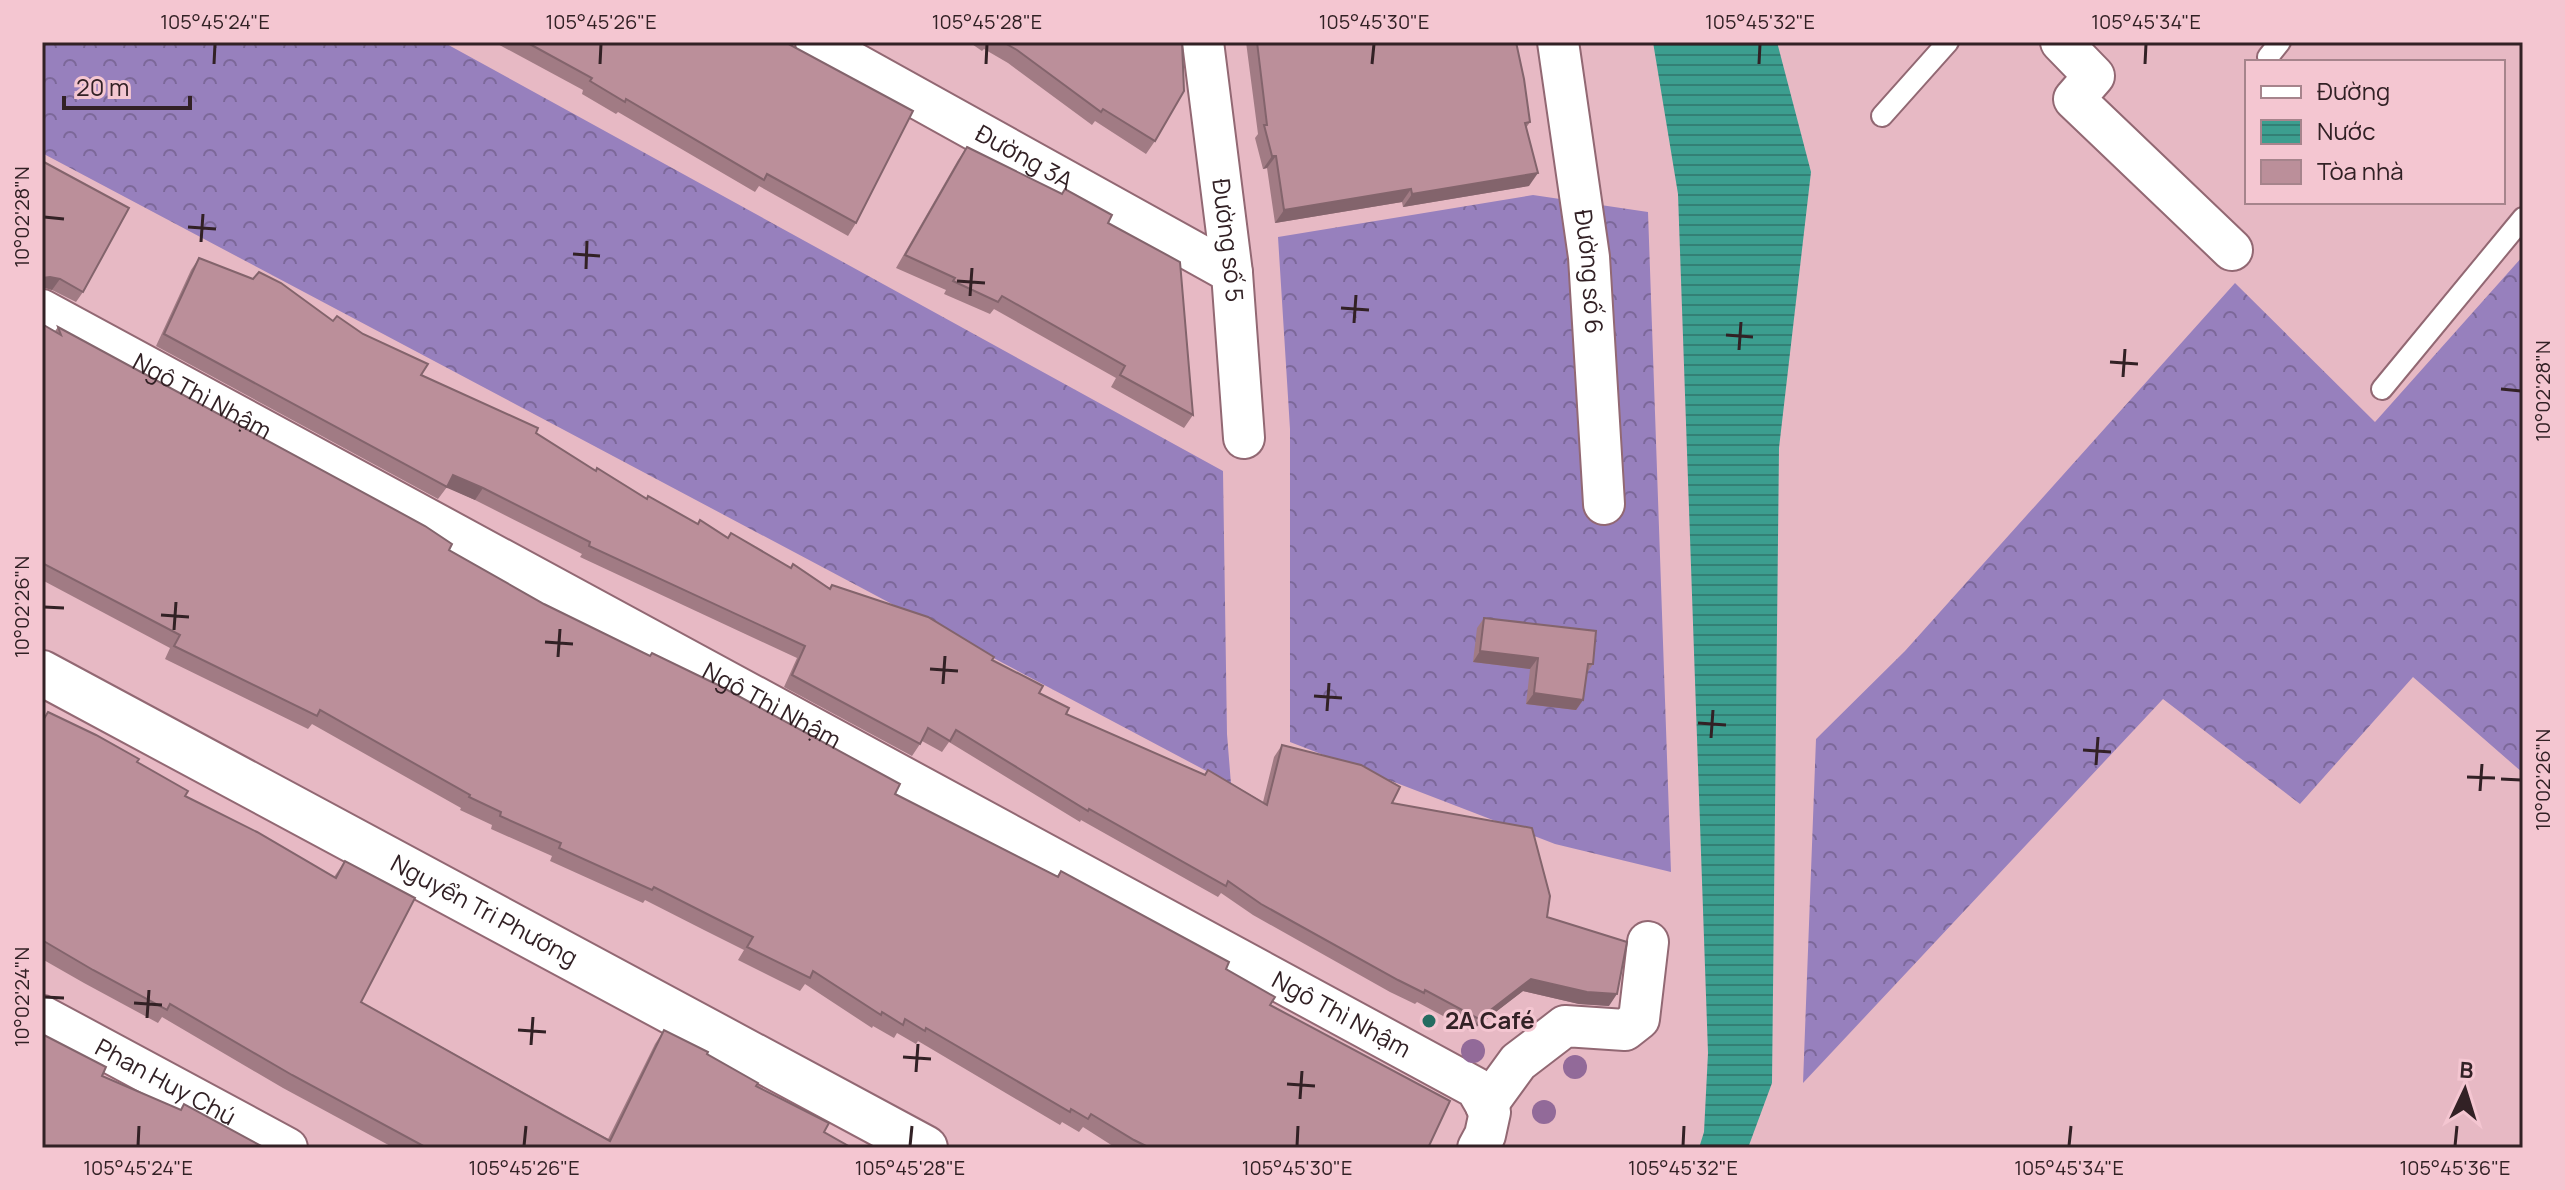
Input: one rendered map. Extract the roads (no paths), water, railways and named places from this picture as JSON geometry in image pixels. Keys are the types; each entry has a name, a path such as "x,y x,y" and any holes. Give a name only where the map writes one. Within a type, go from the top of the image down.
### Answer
{"street":[{"name":"Đường 3A","path":"816,42 1232,273"},
{"name":"Đường số 5","path":"1203,42 1232,273 1244,438"},
{"name":"Đường số 6","path":"1558,42 1589,257 1604,504"},
{"path":"2061,42 2094,76 2074,99 2232,250"},
{"name":"Ngô Thì Nhậm","path":"42,310 1476,1088 1485,1122"},
{"name":"Nguyển Tri Phương","path":"42,673 925,1148"},
{"path":"1485,1122 1518,1062 1565,1026 1625,1030 1639,1019 1648,942"},
{"name":"Phan Huy Chú","path":"42,1016 287,1148"}],"lane":[{"path":"1882,116 1948,42"},
{"path":"2382,389 2523,218"}],"water":[{"path":"1653,42 1777,42 1811,172 1779,448 1772,1083 1748,1148 1699,1148 1704,1132 1708,1053 1678,194"}],"place":[{"name":"2A Café","path":"1429,1021"}]}
